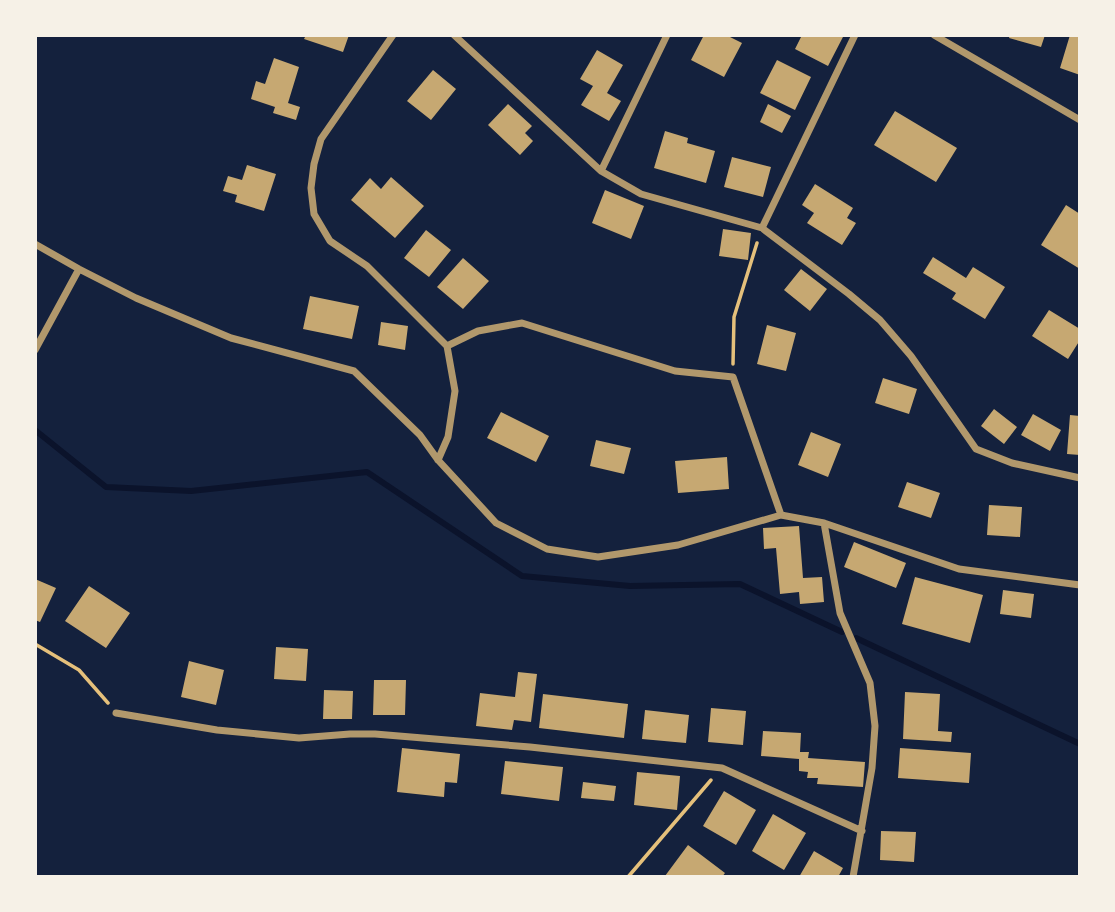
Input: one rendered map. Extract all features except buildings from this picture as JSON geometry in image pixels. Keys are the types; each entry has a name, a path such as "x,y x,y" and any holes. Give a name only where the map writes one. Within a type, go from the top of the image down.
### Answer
{"street":[{"path":"393,35 321,139 311,188 314,214 330,241 367,266 447,346 455,391 448,437 438,460"},
{"path":"454,35 601,171 641,194 762,228 880,320 911,356 976,449 1012,463 1080,478"},
{"path":"601,171 667,35"},
{"path":"762,228 855,35"},
{"path":"934,35 1080,120"},
{"path":"35,244 79,270 136,298 231,338 354,372 420,435 438,460 496,523 547,549 598,557 678,545 781,515 824,523 959,569 1080,585"},
{"path":"35,350 79,270"},
{"path":"447,346 478,331 522,323 675,371 733,377 781,515"},
{"path":"824,523 840,613 870,683 875,726 872,768 853,877"},
{"path":"116,713 217,730 299,738 374,734 530,747 722,768 862,831"}],"path":[{"path":"733,377 734,317 762,228"},
{"path":"35,643 79,670 116,713"},
{"path":"628,877 722,768"}],"waterway":[{"path":"35,430 106,487 191,491 367,472 522,576 630,586 740,584 842,632"},
{"path":"856,638 1080,744"}]}
